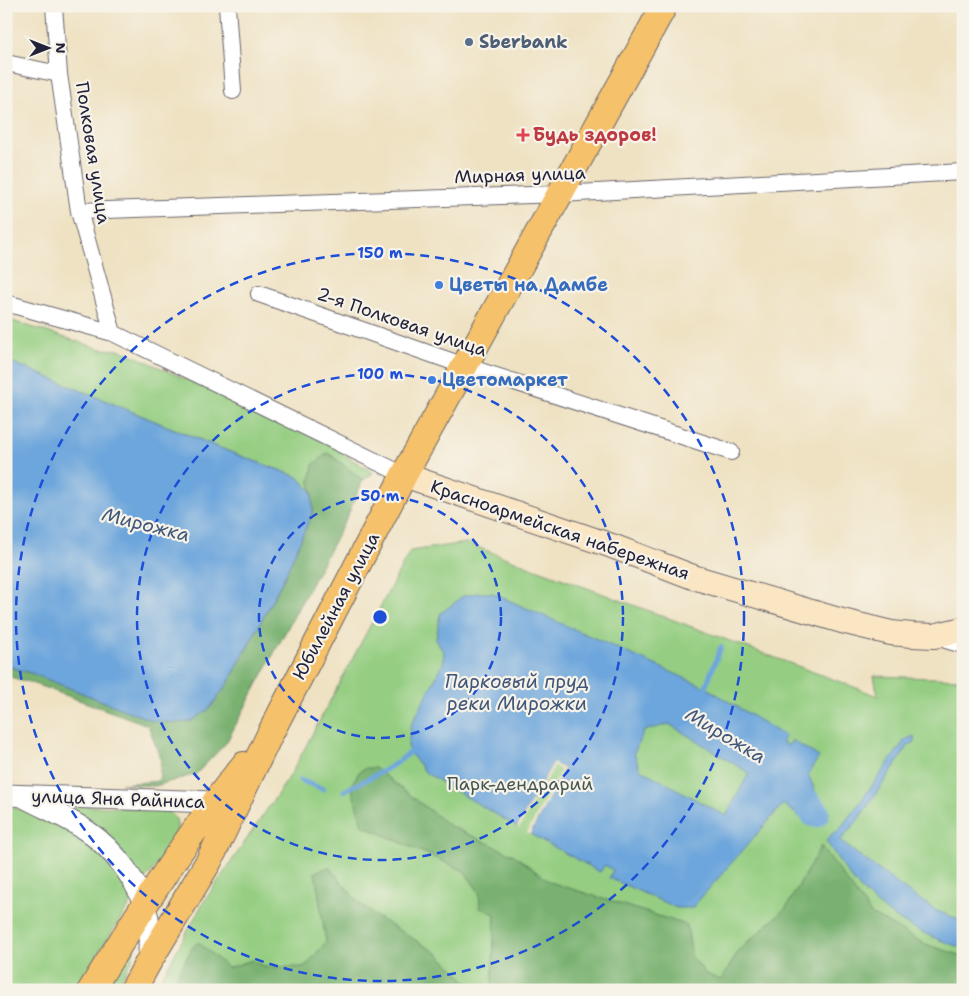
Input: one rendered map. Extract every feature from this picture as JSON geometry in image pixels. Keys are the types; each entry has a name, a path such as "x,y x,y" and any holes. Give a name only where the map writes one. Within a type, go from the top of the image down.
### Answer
{"main road":[{"name":"Юбилейная улица","path":"133,990 209,861 270,734 404,475 664,6"},
{"name":"Красноармейская набережная","path":"404,475 612,546 693,577 842,621 891,633 934,636"},
{"path":"934,636 963,629"},
{"name":"Юбилейная улица","path":"91,990 144,906 214,802 270,734"}],"street":[{"name":"Полковая улица","path":"54,6 60,74 79,211 113,332"},
{"path":"227,6 233,91"},
{"path":"6,63 60,74"},
{"name":"Мирная улица","path":"79,211 560,194 963,172"},
{"name":"2-я Полковая улица","path":"259,294 465,366 731,452"},
{"name":"Красноармейская набережная","path":"6,303 113,332 404,475"},
{"name":"Красноармейская набережная","path":"934,636 963,645"},
{"name":"улица Яна Райниса","path":"14,796 214,802"},
{"name":"улица Яна Райниса","path":"14,796 88,832 104,845 128,873 137,888 144,906 149,929 149,960"}],"green space":[{"path":"6,319 101,349 121,350 327,443 373,473 363,480 327,453 310,482 312,492 298,477 230,452 6,360"},
{"path":"328,453 363,480 347,517 226,743 196,774 155,786 121,784 159,781 161,759 148,725 29,682 6,676 6,666 31,673 229,682 285,576 313,511 310,482 313,465"},
{"name":"Парк-дендрарий","path":"466,543 878,696 874,676 963,679 963,990 155,990 203,903 290,776 410,551"},
{"path":"367,768 375,768 450,826 514,855 550,882 687,925 692,957 706,974 721,980 740,949 786,908 821,846 871,914 925,944 963,956 963,990 492,990 495,914 480,908 479,892 464,871 362,825 351,785 360,771"},
{"path":"70,805 166,810 174,816 177,824 176,834 165,854 145,880 141,878 92,824 70,809"},
{"path":"6,807 21,810 53,822 81,838 103,859 133,900 74,990 6,990"},
{"path":"329,867 358,902 377,917 437,953 476,990 169,990 192,948 198,942 228,968 252,960 266,967 305,967 326,942 315,872"},
{"path":"138,930 132,960 115,990 100,990"}],"water":[{"path":"6,360 230,452 298,477 312,492 313,511 285,576 229,682 210,708 192,721 177,723 153,721 31,673 6,666"},
{"name":"Парковый пруд реки Мирожки","path":"477,593 492,593 705,687 785,736 782,742 788,746 792,740 819,757 808,774 815,791 812,801 800,817 783,804 692,908 677,908 609,878 613,870 605,865 600,872 530,834 564,769 553,763 517,827 426,773 410,753 408,745 411,725 443,664 444,653 436,639 440,614 463,596","holes":["669,724 749,773 726,816 640,769 634,753 644,731"]},
{"path":"914,736 915,742 909,745 858,820 840,841 908,892 937,911 963,921 963,948 919,931 879,906 853,880 826,841 833,833 838,831 905,740"}],"pier":[{"path":"553,763 564,769 530,834 527,833 561,770 554,766 519,828 517,827"}],"waterway":[{"path":"703,693 721,647"},
{"path":"344,791 392,766 408,754 412,748"},
{"name":"Мирожка","path":"783,776 815,813"},
{"path":"300,780 323,789"}],"place":[{"name":"Sberbank","path":"469,42"},
{"name":"Будь здоров!","path":"523,135"},
{"name":"Цветы на Дамбе","path":"439,285"},
{"name":"Цветомаркет","path":"432,380"}]}
